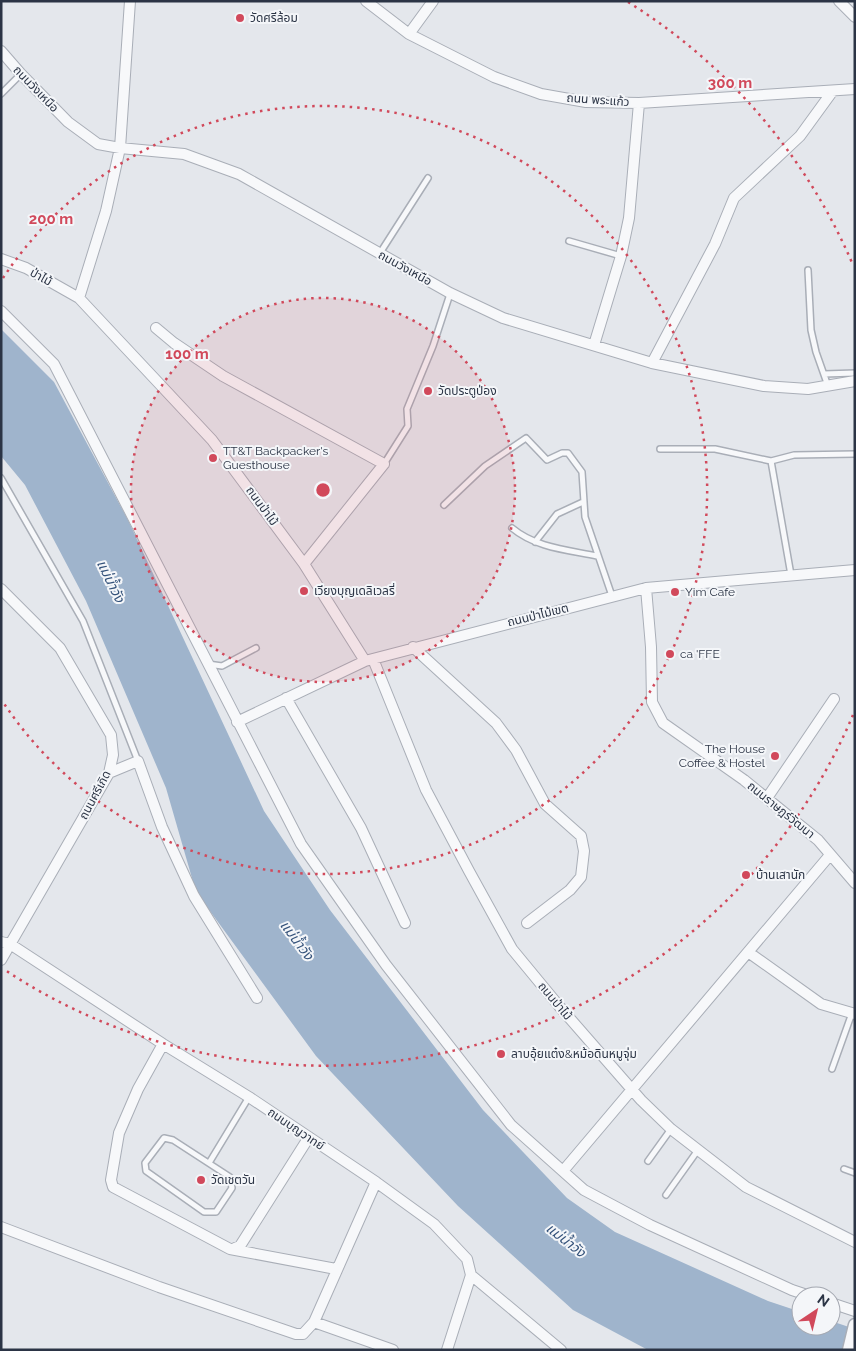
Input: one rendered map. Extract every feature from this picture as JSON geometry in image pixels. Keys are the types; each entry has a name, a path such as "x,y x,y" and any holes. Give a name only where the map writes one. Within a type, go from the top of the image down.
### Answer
{"street":[{"path":"79,298 106,211 120,148 130,1"},
{"name":"ถนน พระแก้ว","path":"366,1 409,34 494,77 541,94 586,102 639,103 832,92 855,89"},
{"path":"409,34 433,1"},
{"path":"843,3 855,17"},
{"name":"ถนนวังเหนือ","path":"1,51 68,122 98,144 184,154 239,174 450,293 503,318 652,363 764,386 808,389 855,382"},
{"path":"652,363 715,244 734,198 800,136 832,92"},
{"path":"594,345 621,256 629,218 639,103"},
{"name":"ป่าไม้","path":"1,259 26,268 79,298"},
{"name":"ถนนป่าไม้","path":"79,298 212,440 304,564 369,660 426,790 512,949 588,1041 671,1130 746,1186 855,1242"},
{"path":"1,311 54,364 301,844 386,965 511,1125 584,1190 650,1225 791,1290"},
{"path":"156,328 174,343 223,376 384,464 304,564"},
{"name":"ถนนป่าไม้เขต","path":"237,722 369,660 612,596 646,588 855,570"},
{"name":"ถนนราษฎร์วัฒนา","path":"646,588 652,647 652,702 663,724 744,780 818,840 855,883"},
{"name":"ถนนศรีเกิด","path":"1,589 60,648 112,735 113,755 109,774 6,943 1,960"},
{"path":"413,647 496,722 516,750 545,804 581,836 584,851 581,877 570,890 527,923"},
{"path":"286,698 360,828 406,923"},
{"path":"767,798 834,699"},
{"path":"109,774 138,761 162,827 194,896 257,998"},
{"path":"563,1171 830,855"},
{"name":"ถนนบุญวาทย์","path":"6,943 249,1097 376,1182 434,1224 467,1259 471,1275 561,1350"},
{"path":"748,952 821,1004 853,1013"},
{"path":"163,1044 138,1088 119,1133 111,1180 113,1187 230,1249 235,1248 336,1269"},
{"path":"235,1248 240,1246 309,1138"},
{"path":"1,1226 159,1287 296,1334 308,1330 314,1322 376,1182"},
{"path":"447,1350 471,1275"},
{"path":"841,1306 855,1311"},
{"path":"314,1322 393,1350"},
{"path":"849,1350 855,1325"}],"lane":[{"path":"1,94 21,74"},
{"path":"379,254 428,178"},
{"path":"569,241 621,256"},
{"path":"808,270 811,330 828,386"},
{"path":"384,464 408,426 408,408 433,346 450,293"},
{"path":"824,374 855,373"},
{"path":"444,505 485,466 526,438 545,459 564,452 571,455 582,472 585,517 612,596"},
{"path":"660,449 715,449 771,461 794,455 855,454"},
{"path":"771,461 792,576"},
{"path":"1,478 84,622 138,761"},
{"path":"535,542 557,514 583,502"},
{"path":"512,528 522,537 547,547 598,556"},
{"path":"208,664 222,666 256,648"},
{"path":"832,1068 853,1013"},
{"path":"209,1163 249,1097"},
{"path":"648,1161 671,1130"},
{"path":"164,1138 173,1140 209,1163 230,1177 233,1184 216,1212 210,1213 204,1212 180,1197 149,1175 145,1168 157,1145 164,1138"},
{"path":"666,1195 698,1150"},
{"path":"844,1169 855,1173"}],"water":[{"name":"แม่น้ำวัง","path":"1,329 54,382 128,520 264,811 330,910 483,1110 567,1198 615,1232 768,1301 791,1309 791,1336 841,1336 841,1324 855,1329 855,1350 648,1350 573,1310 458,1206 316,1056 196,892 166,788 86,601 25,485 1,456"}],"place":[{"name":"วัดศรีล้อม","path":"240,18"},
{"name":"วัดประตูป่อง","path":"428,391"},
{"name":"TT&T Backpacker's Guesthouse","path":"213,458"},
{"name":"เวียงบุญเดลิเวลรี่","path":"304,591"},
{"name":"Yim Cafe","path":"675,592"},
{"name":"ca 'FFE","path":"670,654"},
{"name":"The House Coffee & Hostel","path":"775,756"},
{"name":"บ้านเสานัก","path":"746,875"},
{"name":"ลาบอุ้ยแต๋ง&หม้อดินหมูจุ่ม","path":"501,1054"},
{"name":"วัดเชตวัน","path":"201,1180"}]}
